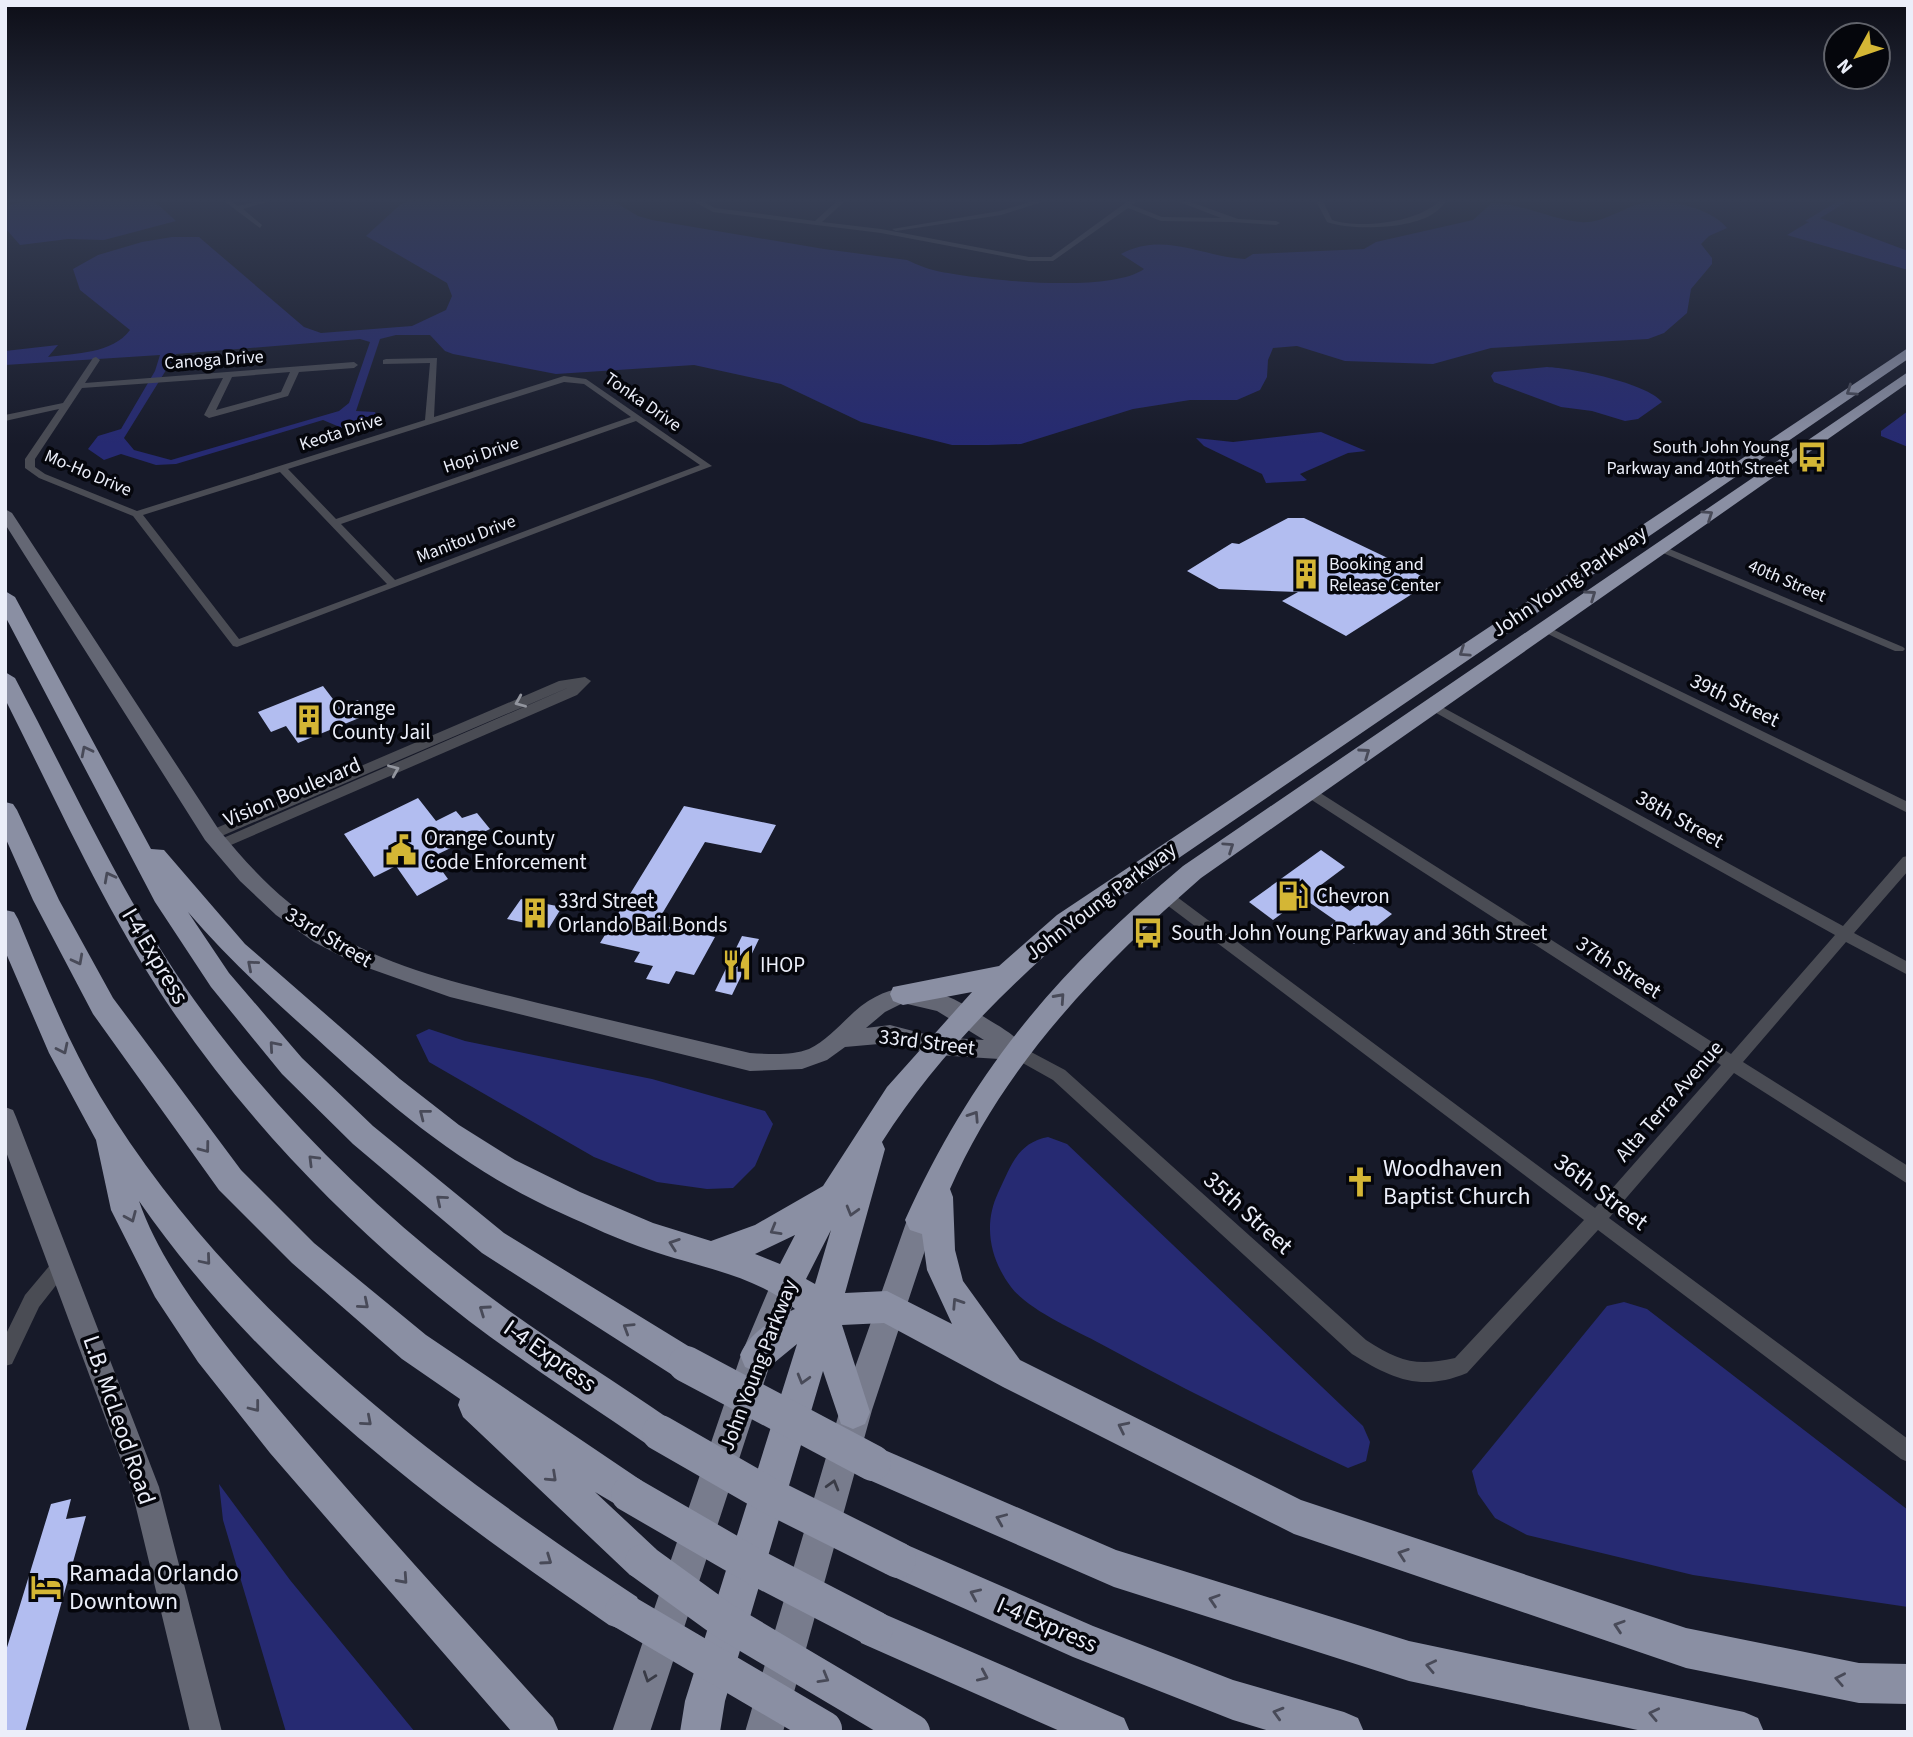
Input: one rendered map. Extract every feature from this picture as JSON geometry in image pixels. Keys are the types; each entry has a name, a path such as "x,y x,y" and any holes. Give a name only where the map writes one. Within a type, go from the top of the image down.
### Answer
{"highway":[{"name":"John Young Parkway","path":"787,1282 878,1122 936,1046 1006,975 1104,893 1908,352"},
{"name":"John Young Parkway","path":"921,1220 939,1175 1016,1051 1095,959 1164,895 1192,872 1908,376"},
{"path":"1544,628 1544,617 1561,586"},
{"path":"5,597 111,799 192,942 257,1026 324,1099 363,1135 493,1243 686,1364 873,1463 1114,1568 1409,1661 1744,1732"},
{"name":"I-4 Express","path":"5,678 133,922 175,991 217,1051 286,1131 372,1219 458,1292 660,1433 768,1495 898,1560 1087,1643 1221,1695 1344,1732"},
{"path":"1309,792 1311,769 1320,748"},
{"path":"111,799 163,868 236,951 390,1088 449,1134 504,1169 569,1202 649,1236 787,1282 822,1314 853,1412"},
{"path":"5,810 46,900 103,1006 230,1180 303,1253 414,1347 643,1562 723,1620 912,1732"},
{"path":"5,919 48,1018 105,1128 220,1277 311,1371 402,1451 484,1515 623,1611 827,1730"},
{"path":"903,994 1006,975"},
{"path":"700,1732 705,1701 878,1122"},
{"path":"105,1128 129,1218 178,1304 274,1431 539,1732"},
{"path":"939,1175 936,1243 943,1275 953,1297 974,1328 1015,1375"},
{"path":"710,1256 765,1236 834,1196"},
{"path":"757,1355 776,1337 822,1314 866,1305 887,1307 1294,1516 1686,1648 1858,1683 1908,1684"},
{"path":"414,1347 629,1494 757,1568 876,1629 1110,1732"}],"main road":[{"name":"John Young Parkway","path":"764,1732 853,1412 887,1307 921,1220"},
{"name":"John Young Parkway","path":"631,1732 757,1355 787,1282"}],"street":[{"name":"Mo-Ho Drive","path":"96,360 30,459 30,468 42,476 137,514 237,644"},
{"path":"386,362 434,360 429,419"},
{"name":"Canoga Drive","path":"78,386 354,365"},
{"path":"229,374 209,415 285,394 296,369"},
{"name":"Keota Drive","path":"137,514 555,380"},
{"name":"Tonka Drive","path":"555,380 586,382 707,466"},
{"path":"5,420 63,408"},
{"name":"Hopi Drive","path":"336,522 637,418"},
{"name":"Manitou Drive","path":"237,644 707,466"},
{"path":"281,468 394,585"},
{"name":"33rd Street","path":"5,513 215,840 256,887 311,930 362,959 424,983 750,1062 799,1061 820,1054 841,1039 872,1010 903,994 940,1003 1016,1051"},
{"name":"40th Street","path":"1660,548 1899,649"},
{"name":"39th Street","path":"1544,628 1908,808"},
{"name":"Vision Boulevard","path":"585,681 573,692 215,840 563,684 585,681"},
{"name":"38th Street","path":"1433,706 1908,970"},
{"name":"37th Street","path":"1309,792 1908,1176"},
{"name":"Alta Terra Avenue","path":"1460,1366 1595,1221 1908,861"},
{"name":"36th Street","path":"1164,895 1595,1221 1908,1452"},
{"name":"33rd Street","path":"841,1039 890,1034 936,1046 1016,1051"},
{"name":"35th Street","path":"1016,1051 1059,1075 1359,1347 1386,1365 1419,1375 1460,1366"},
{"name":"L.B. McLeod Road","path":"5,1117 145,1487 206,1732"},
{"path":"5,1357 32,1301 62,1264"}],"shaded area":[{"path":"77,282 252,282 304,327 321,333 412,326 446,310 452,296 447,283 1697,282 1691,289 1687,313 1664,333 1648,339 1491,348 1433,364 1345,361 1297,346 1273,348 1268,360 1267,377 1260,390 1237,400 1190,400 1133,409 1021,444 952,445 861,422 781,384 694,365 556,374 453,354 445,351 430,335 396,335 380,339 356,411 375,412 377,417 342,428 323,420 176,464 156,465 121,454 104,460 88,449 98,436 121,429 155,371 160,355 5,365 5,351 58,345 48,357 93,351 114,344 130,330 80,290","holes":["360,339 370,342 349,403 339,411 171,460 134,450 124,438 176,354"]},
{"path":"1547,367 1573,370 1626,383 1654,395 1662,402 1638,419 1625,421 1592,411 1561,407 1494,382 1491,376 1494,372"},
{"path":"1908,411 1908,447 1881,436 1881,431"},
{"path":"1321,432 1366,451 1348,453 1300,474 1307,480 1304,481 1266,483 1262,474 1204,446 1196,438 1233,442"},
{"path":"429,1029 465,1041 652,1079 765,1111 773,1124 755,1166 733,1188 707,1189 657,1182 594,1157 429,1062 416,1035"},
{"path":"1048,1137 1067,1144 1363,1426 1370,1442 1366,1461 1348,1468 1254,1423 1066,1326 1029,1304 1011,1287 998,1265 991,1242 993,1205 1016,1157 1029,1144"},
{"path":"1624,1302 1647,1309 1908,1510 1908,1607 1693,1575 1527,1535 1495,1518 1478,1494 1472,1471 1607,1306"},
{"path":"219,1484 290,1580 415,1732 286,1732 223,1520"}],"building":[{"name":"Booking and Release Center","path":"1288,518 1304,518 1396,562 1400,575 1409,569 1431,582 1346,636 1282,601 1298,592 1219,589 1187,571 1232,543 1239,544"},
{"name":"Orange County Jail","path":"323,686 339,707 358,700 369,714 298,743 286,726 271,732 258,712"},
{"name":"Orange County Code Enforcement","path":"418,798 436,821 456,811 462,818 477,813 490,829 432,857 448,879 417,896 396,866 374,877 344,834"},
{"path":"684,806 776,825 761,853 705,842 656,924 715,937 694,975 676,971 669,984 646,979 653,966 634,962 640,952 600,943"},
{"name":"Chevron","path":"1321,850 1345,867 1317,888 1350,911 1368,897 1392,914 1354,944 1329,927 1336,921 1303,898 1273,920 1249,902"},
{"name":"33rd Street Orlando Bail Bonds","path":"521,899 562,907 549,928 507,919"},
{"name":"IHOP","path":"742,936 759,939 732,995 715,991"},
{"name":"Ramada Orlando Downtown","path":"71,1499 66,1519 86,1516 25,1732 5,1732 5,1654 51,1504"}],"place":[{"name":"South John Young Parkway and 40th Street","path":"1812,457"},
{"name":"Booking and Release Center","path":"1306,574"},
{"name":"Orange County Jail","path":"309,720"},
{"name":"Orange County Code Enforcement","path":"401,850"},
{"name":"Chevron","path":"1293,896"},
{"name":"33rd Street Orlando Bail Bonds","path":"535,913"},
{"name":"South John Young Parkway and 36th Street","path":"1148,933"},
{"name":"IHOP","path":"737,965"},
{"name":"Woodhaven Baptist Church","path":"1360,1182"},
{"name":"Ramada Orlando Downtown","path":"46,1587"}]}
